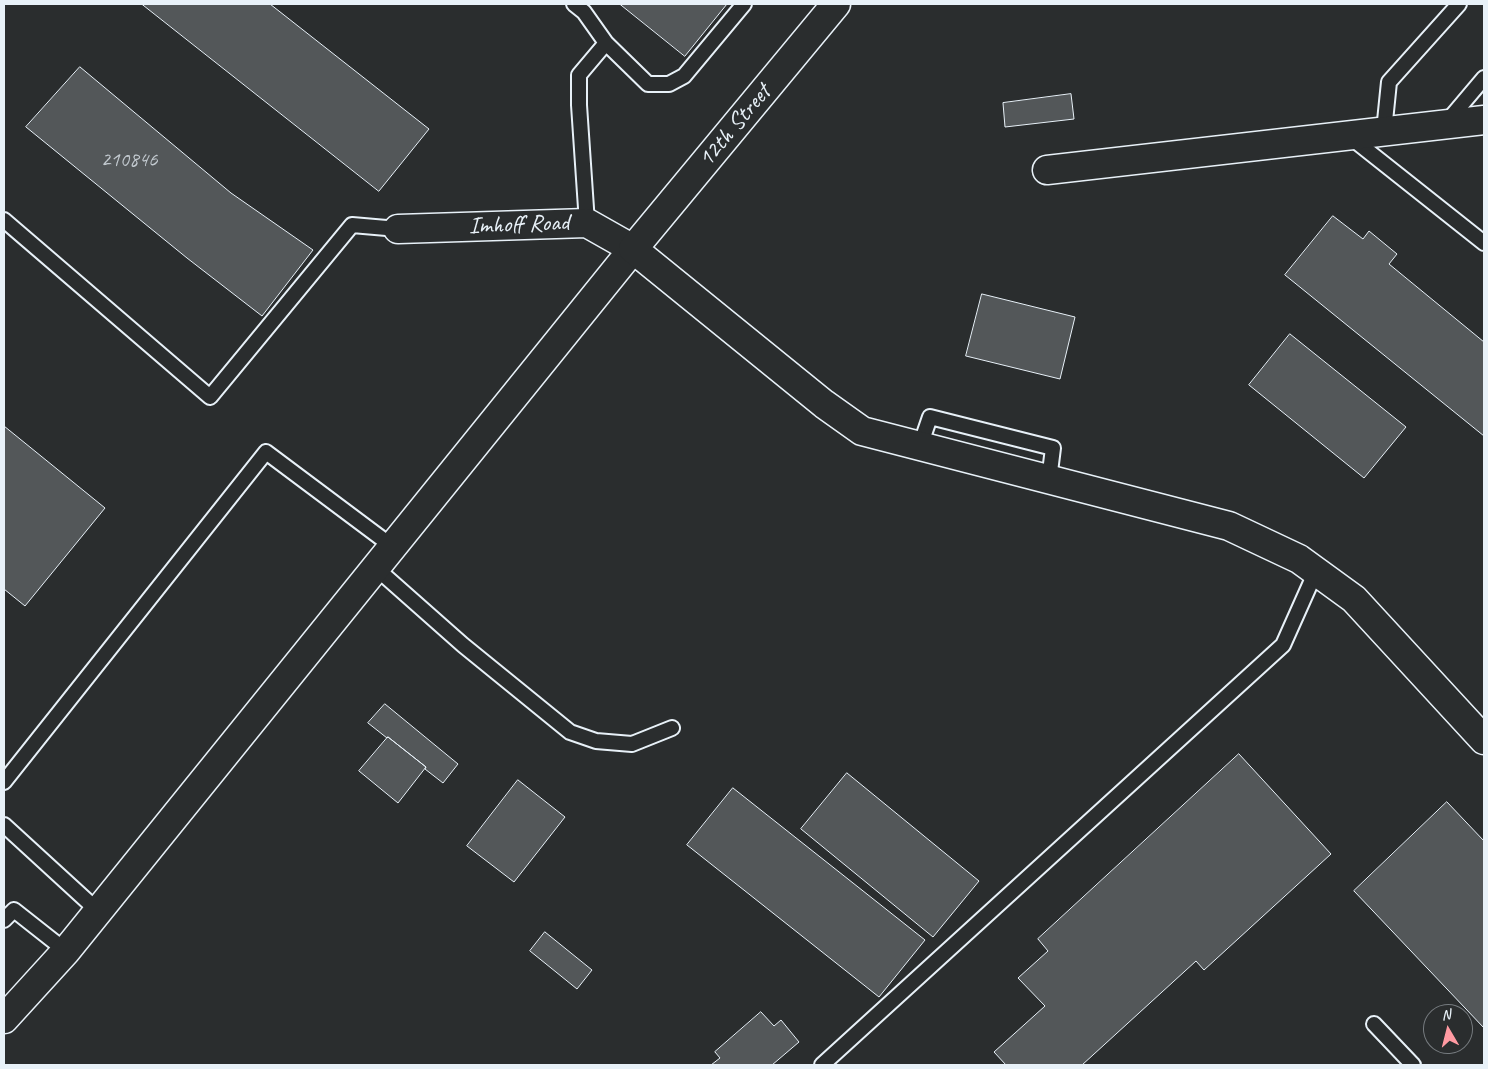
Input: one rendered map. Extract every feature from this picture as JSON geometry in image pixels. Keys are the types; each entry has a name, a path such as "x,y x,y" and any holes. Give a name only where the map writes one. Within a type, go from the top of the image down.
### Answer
{"street":[{"name":"12th Street","path":"4,1019 66,951 634,249 836,4"},
{"path":"1047,170 1484,120"},
{"name":"Imhoff Road","path":"398,229 587,223 634,249 824,404 862,431 1229,526 1300,559 1354,600 1484,740"}],"lane":[{"path":"574,4 584,12 606,42 648,84 669,84 684,76 744,4"},
{"path":"1384,131 1390,82 1459,4"},
{"path":"587,223 579,105 579,75 606,42"},
{"path":"1445,124 1484,78"},
{"path":"1348,135 1484,243"},
{"path":"4,220 210,396 352,225 398,229"},
{"path":"4,782 266,452 393,547"},
{"path":"376,568 463,644 570,732 596,741 632,744 672,728"},
{"path":"822,1065 1283,645 1316,571"},
{"path":"4,825 98,911"},
{"path":"4,920 14,910 66,951"},
{"path":"1374,1024 1413,1065"}],"building":[{"path":"142,4 270,4 429,129 379,191"},
{"path":"620,4 727,4 685,56"},
{"path":"80,67 231,193 313,250 262,316 187,258 26,127"},
{"path":"1071,94 1074,119 1005,127 1003,103"},
{"path":"1333,216 1363,239 1369,231 1397,254 1389,264 1484,342 1484,436 1285,275"},
{"path":"982,294 1075,317 1060,379 966,356"},
{"path":"1290,334 1406,427 1364,478 1249,385"},
{"path":"4,426 105,508 25,606 4,589"},
{"path":"385,704 458,764 443,783 425,769 426,767 368,723"},
{"path":"388,737 426,767 398,803 359,771"},
{"path":"1239,754 1331,854 1204,970 1196,961 1082,1065 1006,1065 994,1052 1045,1006 1018,978 1048,951 1038,939"},
{"path":"847,773 979,881 933,937 801,829"},
{"path":"518,780 565,817 514,882 467,846"},
{"path":"733,788 925,940 879,997 687,845"},
{"path":"1447,802 1484,841 1484,1028 1473,1016 1473,1004 1461,1004 1354,891"},
{"path":"545,932 592,970 577,989 530,951"},
{"path":"761,1012 774,1026 781,1020 799,1042 772,1065 711,1065 720,1058 715,1052"}]}
